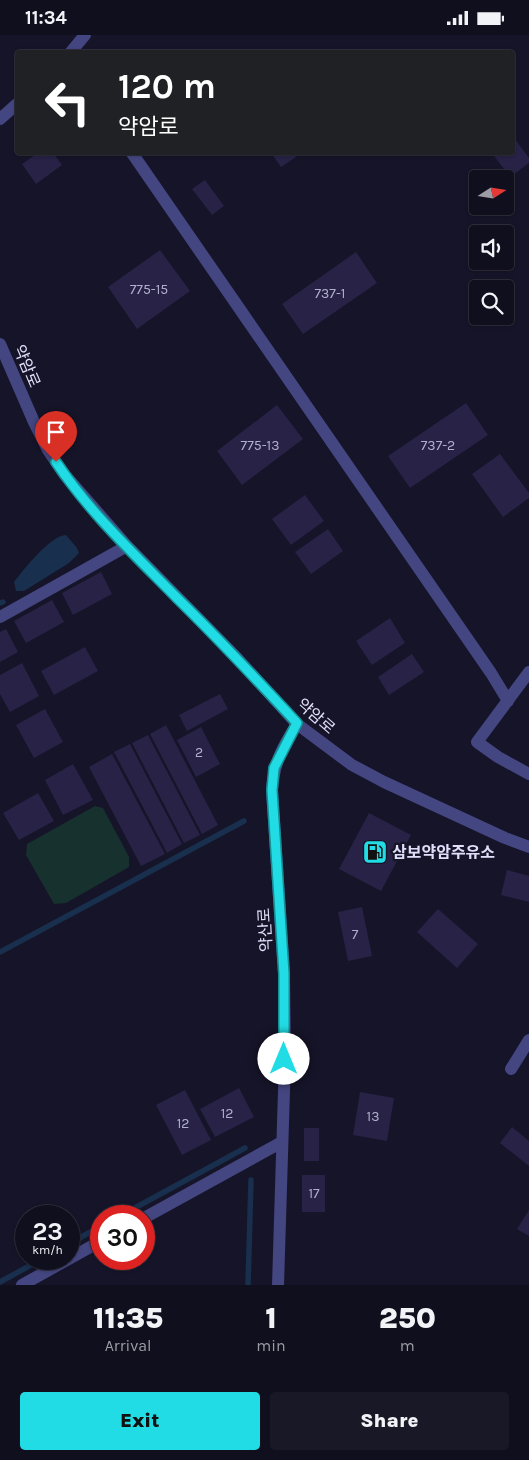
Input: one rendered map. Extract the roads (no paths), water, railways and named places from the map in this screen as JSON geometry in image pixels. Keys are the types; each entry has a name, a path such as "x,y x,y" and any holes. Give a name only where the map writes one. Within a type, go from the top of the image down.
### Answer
{"street":[{"path":"72,50 85,35"},
{"path":"0,119 15,106"},
{"path":"133,155 486,665 508,701"},
{"name":"약암로","path":"0,344 48,450 86,501 297,723 352,765 384,782 505,838 529,847"},
{"path":"0,617 127,546"},
{"path":"529,672 477,741 498,757 529,774"},
{"name":"약산로","path":"278,1285 284,974 272,790 274,768 297,723"},
{"path":"510,1069 529,1040"},
{"path":"155,1212 282,1141"},
{"path":"22,1285 90,1247"}],"water":[{"path":"66,535 79,553 69,563 24,591 16,591 14,582 30,562 53,541"}],"waterway":[{"path":"0,952 244,821"},
{"path":"140,1205 245,1148"},
{"path":"248,1285 251,1180"},
{"path":"80,1238 90,1232"},
{"path":"0,1282 22,1270"}],"place":[{"name":"삼보약암주유소","path":"375,852"}]}
